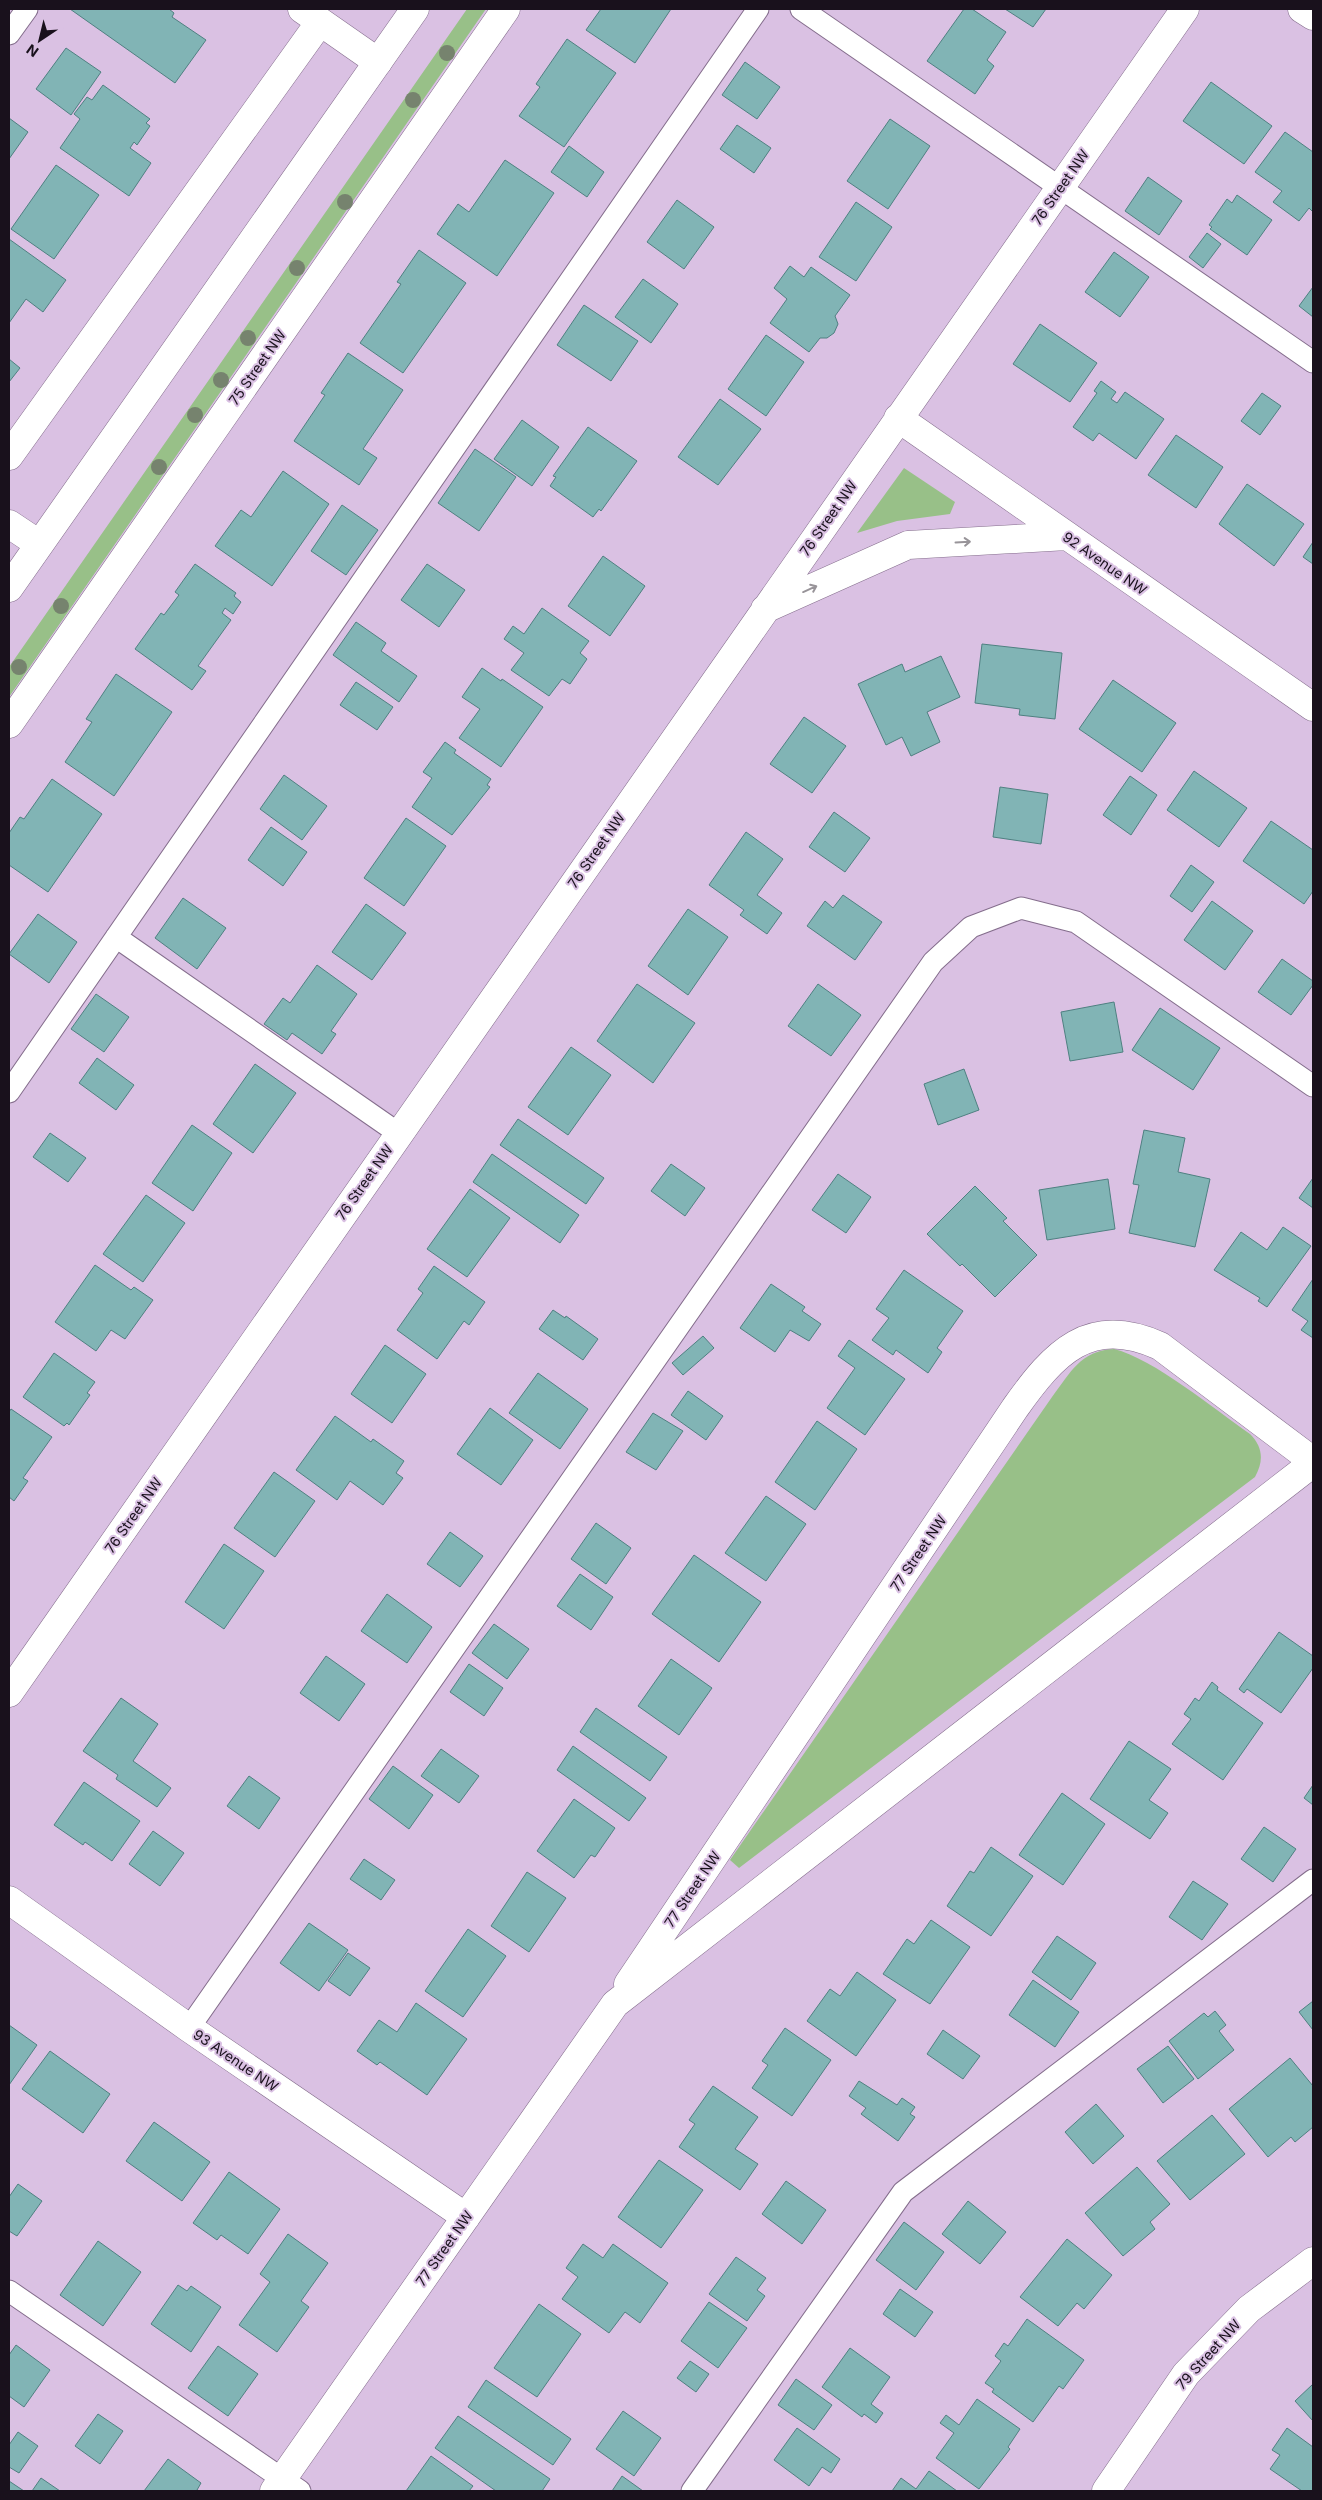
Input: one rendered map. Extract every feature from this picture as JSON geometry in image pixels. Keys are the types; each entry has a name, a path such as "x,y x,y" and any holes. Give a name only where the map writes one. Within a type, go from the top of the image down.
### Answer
{"street":[{"path":"9,588 415,9"},
{"name":"75 Street NW","path":"9,724 506,9"},
{"name":"76 Street NW","path":"9,1693 398,1133 1185,9"},
{"path":"1302,9 1313,16"},
{"path":"9,456 311,15 378,62"},
{"name":"92 Avenue NW","path":"898,418 1313,707"},
{"path":"9,524 39,544"},
{"path":"765,609 908,545 1067,536"},
{"name":"77 Street NW","path":"286,2487 466,2217 615,2004 1019,1403 1040,1376 1067,1349 1102,1334 1122,1333 1160,1346 1313,1462 615,2004"},
{"name":"93 Avenue NW","path":"9,1900 190,2028 466,2217"},
{"name":"79 Street NW","path":"1106,2491 1186,2374 1249,2309 1313,2261"}],"lane":[{"path":"9,34 27,9"},
{"path":"9,1092 758,9"},
{"path":"801,9 1313,362"},
{"path":"190,2028 933,962 971,927 1021,908 1076,922 1313,1086"},
{"path":"116,937 398,1133"},
{"path":"692,2491 903,2192 1313,1880"},
{"path":"9,2291 286,2487"}],"green space":[{"path":"467,9 486,9 9,697 9,667"},
{"path":"904,468 955,502 950,514 897,521 857,533"},
{"path":"1114,1349 1130,1354 1165,1374 1250,1434 1258,1444 1261,1454 1260,1465 1255,1477 739,1868 730,1860 1052,1397 1071,1371 1084,1358 1102,1351"}],"building":[{"path":"70,9 169,9 174,13 172,17 206,40 175,83"},
{"path":"601,9 671,9 635,63 586,30"},
{"path":"964,9 972,9 1006,32 987,60 994,66 975,94 927,61"},
{"path":"1005,9 1046,9 1033,27"},
{"path":"567,39 616,73 564,147 519,116 540,87 536,84"},
{"path":"66,48 101,72 71,115 36,89"},
{"path":"745,62 780,87 757,119 722,95"},
{"path":"1211,82 1272,126 1244,164 1183,121"},
{"path":"103,85 150,119 146,123 150,126 137,145 134,142 130,148 151,163 129,196 60,148 80,119 74,114 87,97 92,100"},
{"path":"9,118 28,132 9,159"},
{"path":"890,119 930,146 888,209 847,181"},
{"path":"737,125 771,148 754,173 720,149"},
{"path":"1285,132 1313,152 1313,212 1309,208 1299,221 1273,202 1282,191 1255,172"},
{"path":"569,146 604,172 587,197 551,172"},
{"path":"505,160 554,193 497,276 437,234 458,204 469,212"},
{"path":"56,165 99,195 54,259 11,229"},
{"path":"1148,177 1182,201 1159,235 1125,211"},
{"path":"1237,195 1272,220 1247,255 1210,229 1212,227 1209,225 1227,199 1232,203"},
{"path":"677,200 714,227 684,269 647,242"},
{"path":"856,202 892,227 856,281 819,257"},
{"path":"1207,233 1221,244 1203,268 1189,257"},
{"path":"9,239 66,280 43,312 26,299 9,323"},
{"path":"419,250 466,283 403,373 360,343 401,284 397,282"},
{"path":"1114,252 1149,277 1120,317 1085,292"},
{"path":"790,266 804,277 811,267 850,295 835,316 838,324 834,333 827,338 820,338 809,352 770,323 787,299 774,288"},
{"path":"643,279 678,304 651,343 615,317"},
{"path":"1313,287 1313,317 1299,306"},
{"path":"584,305 638,341 611,381 557,345"},
{"path":"1040,324 1097,363 1070,402 1013,364"},
{"path":"766,335 804,362 766,416 728,389"},
{"path":"348,353 403,390 363,449 377,458 359,485 294,441 325,395 321,393"},
{"path":"9,359 20,368 9,382"},
{"path":"1101,381 1116,392 1111,399 1117,403 1125,392 1164,419 1136,459 1099,433 1093,441 1073,427 1097,393 1094,391"},
{"path":"1262,393 1281,406 1260,435 1241,421"},
{"path":"720,399 761,429 718,485 678,457"},
{"path":"522,420 559,447 532,486 494,459"},
{"path":"588,427 637,461 601,511 599,509 593,517 550,486 556,477 553,476"},
{"path":"1176,435 1223,467 1196,508 1148,475"},
{"path":"475,449 516,477 479,531 438,503"},
{"path":"283,471 329,504 272,586 215,546 241,510 251,517"},
{"path":"1247,484 1304,524 1274,566 1219,524"},
{"path":"342,505 378,530 346,575 311,551"},
{"path":"1313,542 1313,564 1303,557"},
{"path":"603,556 645,586 610,636 568,606"},
{"path":"195,564 236,593 234,596 241,602 233,614 225,608 222,613 231,620 198,666 206,671 192,690 135,649 161,613 164,615 179,595 175,592"},
{"path":"427,564 465,590 439,627 401,600"},
{"path":"542,608 589,641 580,653 587,659 570,684 562,679 549,696 511,670 524,653 504,639 513,626 524,634"},
{"path":"356,622 386,643 381,651 417,676 399,702 333,655"},
{"path":"982,644 1062,653 1055,719 1019,715 1020,709 975,703"},
{"path":"941,656 960,697 927,712 940,742 911,756 902,737 886,745 858,684 902,664 905,672"},
{"path":"482,668 501,681 502,679 543,707 501,767 459,738 480,709 462,697"},
{"path":"116,674 172,712 114,796 65,762 92,722 86,719"},
{"path":"1113,680 1176,723 1142,772 1079,729"},
{"path":"356,682 393,707 377,730 340,705"},
{"path":"804,717 846,746 812,793 770,764"},
{"path":"445,742 456,750 454,753 491,779 487,785 490,787 452,835 412,807 432,778 423,772"},
{"path":"1194,771 1247,808 1219,847 1167,810"},
{"path":"284,775 327,806 302,840 260,809"},
{"path":"1130,776 1157,795 1131,835 1103,815"},
{"path":"52,779 102,814 48,892 9,865 9,833 20,817 24,819"},
{"path":"1000,787 1048,794 1041,844 993,837"},
{"path":"834,812 870,838 845,872 809,847"},
{"path":"406,818 446,846 404,906 364,878"},
{"path":"1271,821 1313,850 1313,891 1304,904 1243,861"},
{"path":"271,827 307,852 283,886 248,860"},
{"path":"746,832 783,859 757,895 782,913 767,934 740,915 744,910 709,885"},
{"path":"1191,865 1214,882 1192,912 1170,896"},
{"path":"843,895 882,922 855,960 807,926 825,901 833,908"},
{"path":"183,898 226,928 197,969 155,938"},
{"path":"1212,901 1253,931 1225,970 1184,940"},
{"path":"366,904 406,933 372,980 332,952"},
{"path":"688,909 728,937 688,995 648,966"},
{"path":"38,914 77,942 49,983 9,954"},
{"path":"1282,959 1313,981 1313,985 1291,1015 1258,992"},
{"path":"317,965 357,994 331,1031 336,1034 322,1054 292,1033 287,1040 264,1024 283,998 290,1003"},
{"path":"637,984 695,1023 653,1083 597,1041"},
{"path":"818,984 861,1015 831,1056 788,1026"},
{"path":"96,994 129,1017 104,1052 71,1029"},
{"path":"1114,1002 1123,1052 1070,1061 1061,1012"},
{"path":"1160,1008 1220,1048 1193,1090 1132,1050"},
{"path":"571,1047 611,1075 568,1135 528,1107"},
{"path":"97,1058 134,1085 116,1110 79,1083"},
{"path":"255,1064 296,1093 253,1153 213,1124"},
{"path":"964,1069 979,1110 938,1125 924,1084"},
{"path":"518,1119 604,1178 586,1204 500,1145"},
{"path":"192,1125 232,1153 193,1211 152,1183"},
{"path":"1144,1130 1185,1138 1178,1172 1210,1179 1195,1247 1129,1233 1139,1185 1133,1184"},
{"path":"50,1133 86,1158 68,1182 33,1157"},
{"path":"492,1154 579,1215 560,1243 473,1182"},
{"path":"671,1164 705,1188 685,1216 651,1191"},
{"path":"838,1174 871,1197 846,1233 812,1210"},
{"path":"1313,1178 1313,1208 1299,1198"},
{"path":"1108,1179 1115,1229 1047,1240 1039,1190"},
{"path":"975,1186 1007,1218 1003,1221 1037,1255 995,1297 962,1264 960,1266 927,1234"},
{"path":"470,1189 510,1218 467,1277 427,1249"},
{"path":"146,1195 185,1223 143,1282 103,1254"},
{"path":"1283,1227 1311,1246 1267,1307 1258,1301 1260,1298 1214,1270 1241,1232 1267,1250"},
{"path":"95,1265 131,1290 134,1287 153,1300 125,1339 111,1330 96,1351 55,1322"},
{"path":"434,1266 485,1302 469,1325 464,1321 437,1359 397,1330 423,1293 418,1289"},
{"path":"904,1270 963,1311 937,1348 942,1352 928,1373 896,1350 893,1355 872,1340 889,1318 876,1309"},
{"path":"1313,1279 1313,1338 1301,1330 1308,1321 1292,1310"},
{"path":"771,1284 805,1307 802,1311 821,1324 809,1341 790,1330 775,1352 740,1328"},
{"path":"553,1310 565,1318 566,1316 598,1339 583,1360 539,1329"},
{"path":"703,1336 714,1348 683,1375 672,1363"},
{"path":"849,1340 905,1379 865,1435 827,1408 855,1368 838,1356"},
{"path":"385,1345 426,1374 392,1423 351,1394"},
{"path":"54,1353 95,1382 87,1393 90,1395 69,1425 67,1423 64,1426 23,1397"},
{"path":"538,1373 588,1409 560,1449 509,1413"},
{"path":"688,1391 723,1416 706,1440 671,1415"},
{"path":"490,1408 533,1440 501,1485 457,1454"},
{"path":"11,1409 52,1437 23,1478 28,1481 14,1501 9,1497 9,1412"},
{"path":"653,1413 683,1431 656,1470 626,1452"},
{"path":"335,1416 371,1442 373,1439 404,1461 396,1473 403,1478 383,1505 350,1481 337,1500 296,1470"},
{"path":"817,1421 857,1449 815,1510 775,1482"},
{"path":"274,1472 315,1501 275,1557 234,1528"},
{"path":"766,1496 806,1524 766,1581 725,1553"},
{"path":"596,1523 631,1548 606,1584 571,1559"},
{"path":"450,1532 483,1556 460,1587 427,1564"},
{"path":"224,1544 264,1571 224,1629 185,1602"},
{"path":"694,1555 761,1602 719,1662 652,1614"},
{"path":"580,1574 613,1597 591,1630 557,1606"},
{"path":"387,1594 432,1627 407,1663 361,1631"},
{"path":"494,1624 529,1649 507,1679 472,1653"},
{"path":"1279,1632 1313,1656 1313,1668 1281,1713 1247,1689 1244,1693 1239,1689"},
{"path":"326,1656 365,1684 339,1721 300,1693"},
{"path":"671,1659 712,1688 679,1735 638,1706"},
{"path":"469,1664 503,1688 484,1716 450,1692"},
{"path":"1212,1682 1218,1687 1217,1690 1263,1723 1223,1780 1172,1744 1191,1719 1184,1714 1195,1698 1199,1701"},
{"path":"121,1698 158,1724 133,1761 171,1788 157,1807 116,1779 118,1775 83,1751"},
{"path":"596,1708 667,1757 650,1781 580,1732"},
{"path":"1129,1741 1171,1769 1149,1800 1168,1813 1150,1839 1090,1799"},
{"path":"573,1746 646,1798 629,1821 557,1770"},
{"path":"441,1749 479,1776 459,1803 421,1776"},
{"path":"393,1766 433,1795 409,1829 369,1799"},
{"path":"249,1776 280,1798 259,1829 227,1806"},
{"path":"84,1782 140,1821 112,1861 85,1842 83,1845 54,1825"},
{"path":"1313,1785 1313,1805 1304,1798"},
{"path":"1062,1793 1105,1824 1063,1885 1019,1855"},
{"path":"574,1799 615,1828 595,1857 591,1855 574,1878 537,1851"},
{"path":"1264,1827 1296,1849 1273,1882 1241,1859"},
{"path":"153,1831 184,1853 160,1886 129,1864"},
{"path":"991,1847 1033,1876 991,1936 947,1906 970,1871 974,1873"},
{"path":"364,1859 395,1880 381,1900 350,1879"},
{"path":"527,1872 566,1898 529,1952 491,1926"},
{"path":"1193,1881 1228,1904 1202,1940 1169,1917"},
{"path":"931,1920 970,1947 930,2004 883,1974 907,1939 914,1944"},
{"path":"309,1923 348,1950 319,1991 280,1963"},
{"path":"468,1929 506,1956 463,2017 425,1991"},
{"path":"1057,1936 1096,1963 1071,2000 1032,1972"},
{"path":"348,1953 370,1968 350,1996 328,1981"},
{"path":"857,1972 896,2000 856,2056 807,2021 830,1989 840,1996"},
{"path":"1033,1980 1079,2012 1055,2047 1009,2015"},
{"path":"1313,2001 1313,2030 1299,2012"},
{"path":"416,2003 467,2039 427,2095 380,2062 377,2065 357,2051 379,2020 397,2032"},
{"path":"1215,2011 1226,2025 1219,2031 1234,2050 1198,2079 1169,2041 1204,2013 1208,2017"},
{"path":"9,2025 37,2045 9,2085"},
{"path":"785,2028 831,2060 792,2116 752,2088 768,2065 762,2061"},
{"path":"943,2030 980,2056 963,2079 927,2054"},
{"path":"1168,2046 1194,2079 1163,2103 1137,2069"},
{"path":"50,2051 110,2094 83,2133 22,2089"},
{"path":"1290,2058 1313,2086 1313,2127 1295,2142 1291,2137 1268,2157 1229,2109"},
{"path":"859,2081 897,2105 902,2098 915,2107 910,2114 915,2117 898,2141 861,2114 866,2108 849,2096"},
{"path":"713,2086 758,2117 735,2149 758,2164 740,2190 679,2147 695,2124 689,2120"},
{"path":"1096,2104 1124,2136 1093,2164 1065,2132"},
{"path":"1212,2115 1245,2154 1190,2200 1157,2161"},
{"path":"154,2122 210,2162 182,2201 126,2161"},
{"path":"659,2160 703,2190 661,2248 618,2217"},
{"path":"1137,2167 1170,2204 1150,2222 1155,2229 1123,2256 1085,2213"},
{"path":"229,2172 280,2209 248,2254 221,2235 217,2240 193,2223"},
{"path":"786,2181 826,2210 802,2244 762,2214"},
{"path":"18,2184 42,2201 17,2236 9,2231 9,2197"},
{"path":"968,2201 1006,2232 980,2264 942,2234"},
{"path":"904,2222 944,2252 916,2290 876,2260"},
{"path":"288,2234 328,2263 301,2301 309,2307 277,2352 239,2325 270,2282 260,2274"},
{"path":"1067,2239 1112,2275 1084,2309 1077,2303 1058,2326 1020,2297"},
{"path":"98,2241 141,2272 103,2326 60,2295"},
{"path":"583,2244 603,2258 613,2244 668,2283 640,2323 625,2312 609,2333 562,2299 578,2277 566,2268"},
{"path":"736,2257 766,2278 757,2290 765,2296 747,2321 709,2294"},
{"path":"178,2285 187,2291 191,2286 221,2307 191,2352 151,2324"},
{"path":"900,2289 933,2312 915,2337 883,2314"},
{"path":"709,2302 747,2328 718,2368 681,2341"},
{"path":"539,2304 581,2334 537,2397 494,2368"},
{"path":"1027,2319 1084,2360 1063,2389 1059,2386 1033,2422 992,2392 994,2389 985,2383 1001,2361 995,2356 1004,2343 1008,2346"},
{"path":"16,2345 50,2370 24,2407 9,2396 9,2355"},
{"path":"218,2346 258,2374 228,2416 188,2388"},
{"path":"850,2348 890,2377 871,2404 883,2413 876,2423 864,2414 862,2417 822,2387"},
{"path":"690,2361 709,2374 696,2392 677,2378"},
{"path":"796,2379 832,2405 814,2430 778,2405"},
{"path":"486,2380 571,2439 553,2465 468,2407"},
{"path":"1313,2384 1313,2421 1295,2401"},
{"path":"977,2399 1020,2429 1008,2447 1010,2449 979,2489 936,2458 954,2433 940,2423 946,2415 959,2425"},
{"path":"623,2411 661,2438 634,2476 596,2449"},
{"path":"98,2414 123,2431 100,2464 75,2446"},
{"path":"458,2416 550,2479 542,2491 496,2491 435,2448"},
{"path":"797,2428 840,2459 831,2473 822,2467 809,2486 774,2460"},
{"path":"1287,2428 1313,2447 1313,2491 1302,2491 1270,2469 1280,2455 1272,2450"},
{"path":"18,2432 38,2446 19,2473 9,2467 9,2445"},
{"path":"431,2456 473,2486 469,2491 406,2491"},
{"path":"168,2459 201,2483 197,2490 199,2491 144,2491"},
{"path":"929,2471 957,2491 892,2491 901,2478 916,2489"},
{"path":"622,2476 643,2491 612,2491"},
{"path":"41,2478 60,2491 32,2491"},
{"path":"9,2481 24,2491 9,2491"}]}
